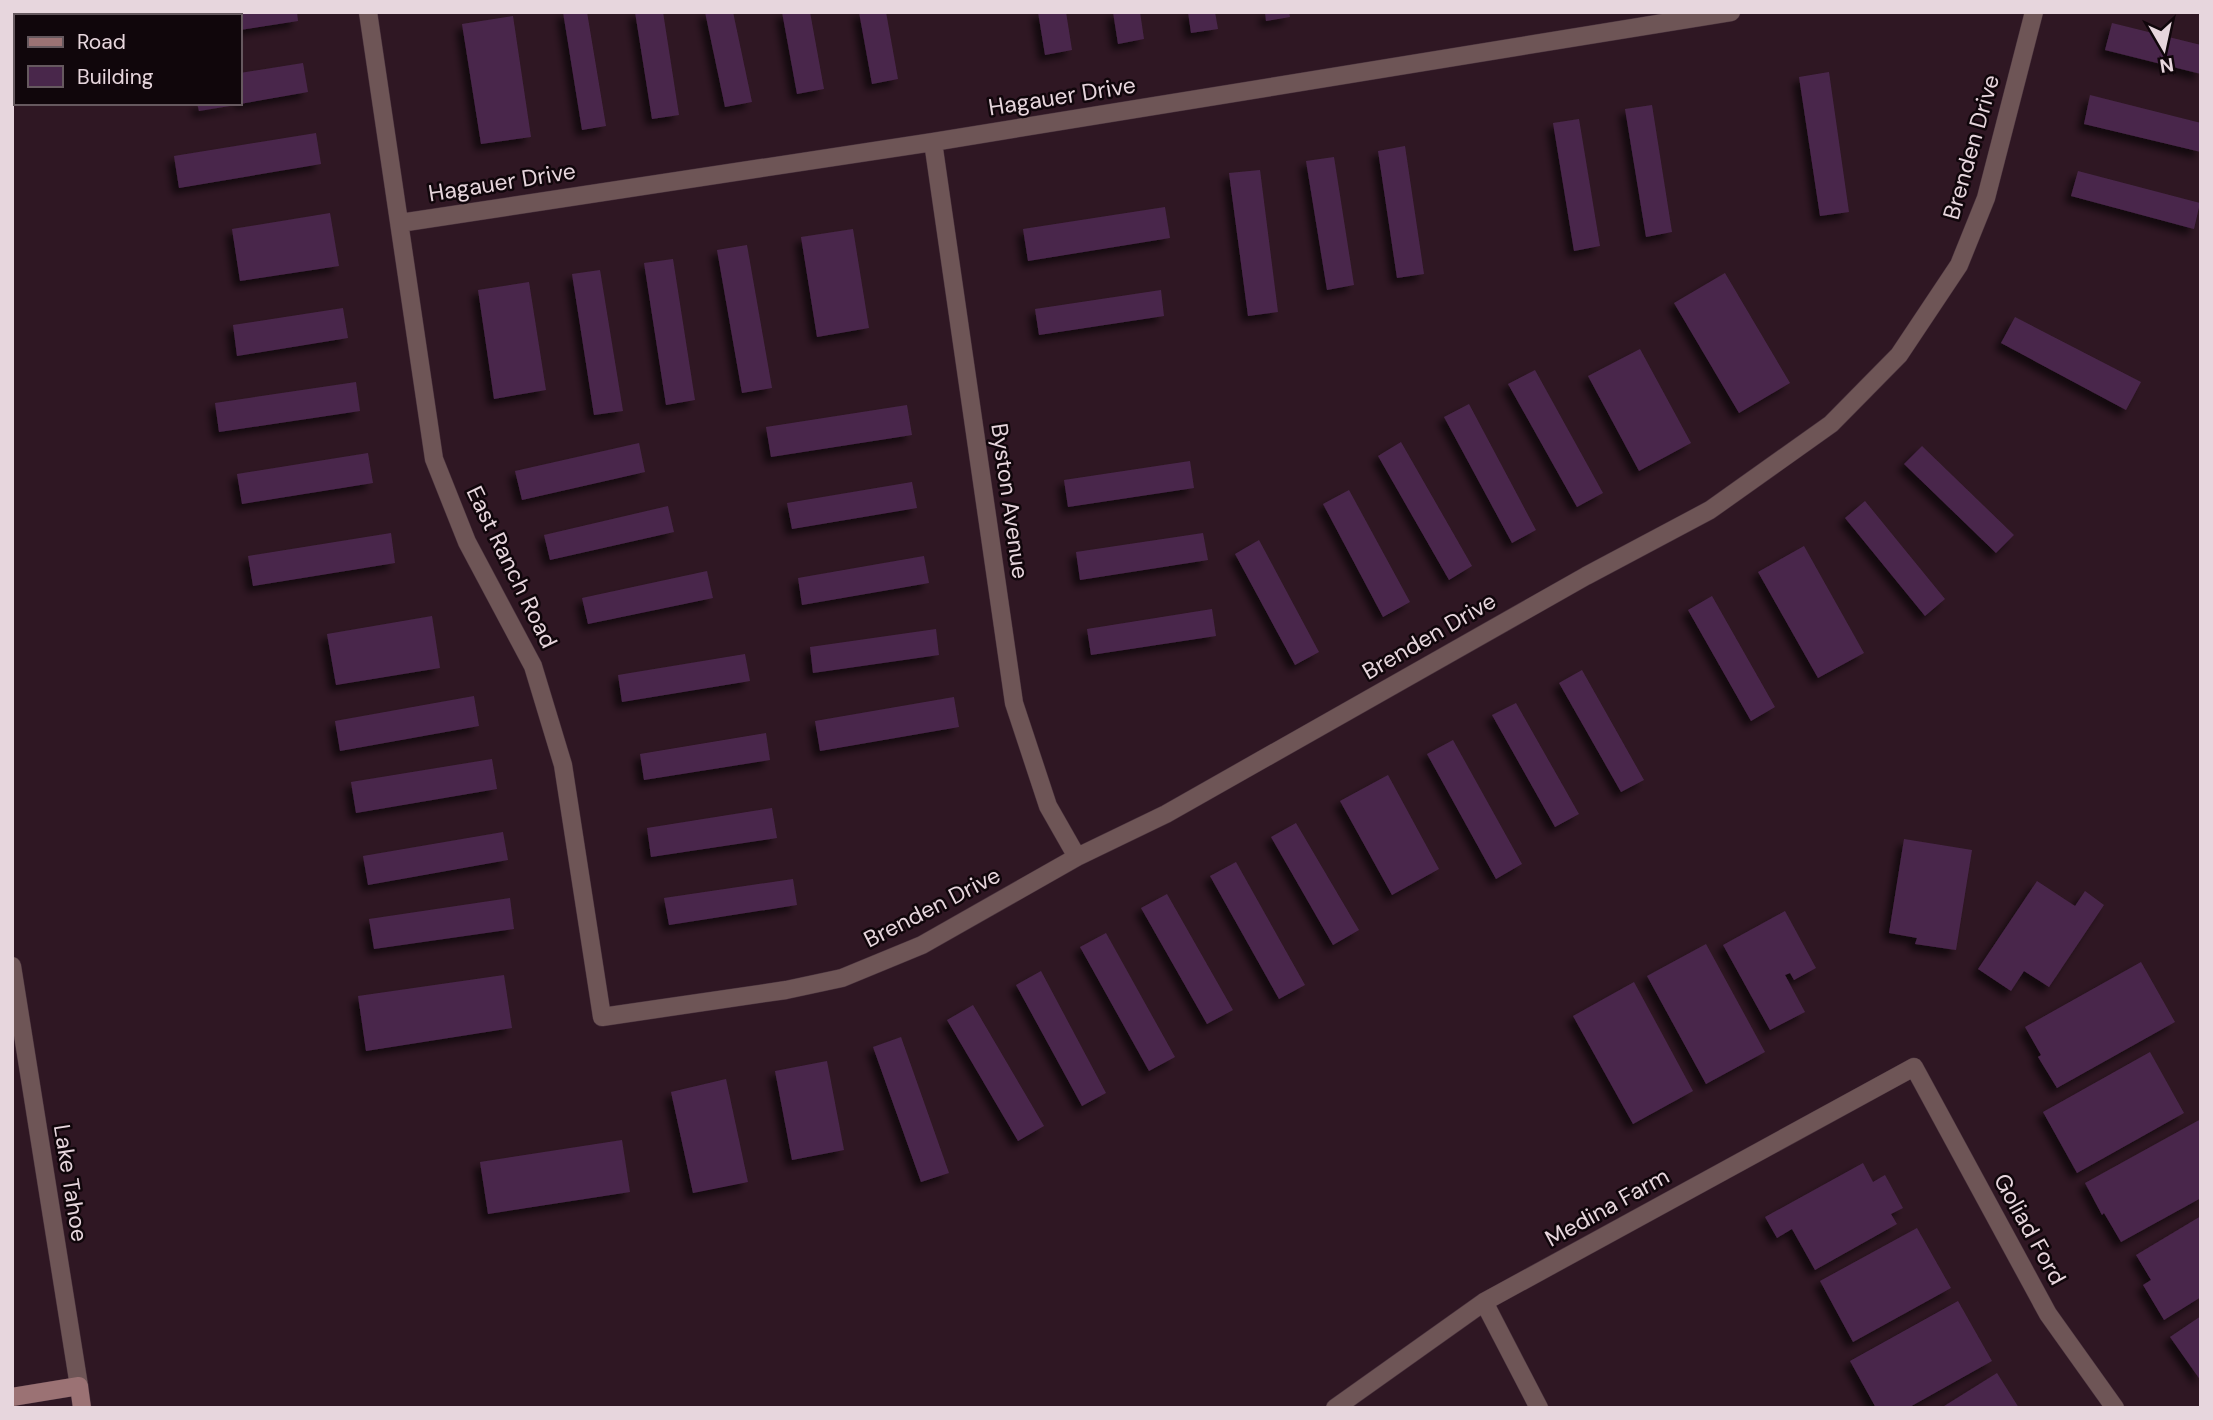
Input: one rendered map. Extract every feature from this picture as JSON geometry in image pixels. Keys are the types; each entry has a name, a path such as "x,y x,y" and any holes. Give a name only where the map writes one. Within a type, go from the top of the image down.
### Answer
{"street":[{"name":"East Ranch Road","path":"368,12 434,459 467,541 533,666 563,765 602,1017"},
{"name":"Hagauer Drive","path":"400,223 933,142 1731,12"},
{"name":"Brenden Drive","path":"602,1017 786,990 842,978 922,945 1077,857 1166,814 1586,576 1710,510 1831,424 1899,355 1959,265 1986,198 2034,12"},
{"name":"Byston Avenue","path":"933,142 1014,703 1048,806 1077,857"},
{"name":"Lake Tahoe","path":"12,966 82,1408"},
{"name":"Medina Farm","path":"1335,1408 1484,1302 1914,1067"},
{"name":"Goliad Ford","path":"1914,1067 2048,1314 2115,1408"},
{"path":"1484,1302 1539,1408"},
{"path":"12,1397 79,1386"}],"building":[{"path":"297,12 298,21 242,30 242,14 153,14"},
{"path":"563,12 587,12 606,126 582,130"},
{"path":"635,12 663,12 679,115 652,119"},
{"path":"705,12 733,12 752,102 725,107"},
{"path":"782,12 810,12 824,89 797,94"},
{"path":"859,12 886,12 898,79 872,84"},
{"path":"1038,12 1066,12 1072,50 1045,55"},
{"path":"1113,12 1140,12 1144,39 1118,44"},
{"path":"1188,12 1215,12 1218,29 1191,33"},
{"path":"1265,12 1289,12 1290,17 1266,21"},
{"path":"513,16 531,137 481,144 462,24"},
{"path":"2112,23 2201,45 2201,74 2105,50"},
{"path":"303,63 308,92 242,104 242,73"},
{"path":"1829,72 1849,212 1820,216 1799,77"},
{"path":"2090,95 2201,123 2201,152 2084,124"},
{"path":"198,105 236,105 199,111"},
{"path":"1652,105 1672,232 1646,237 1625,109"},
{"path":"1579,119 1600,246 1574,251 1553,123"},
{"path":"316,133 321,164 179,188 174,156"},
{"path":"1405,146 1424,274 1397,278 1378,151"},
{"path":"1334,157 1354,285 1327,290 1306,161"},
{"path":"1260,170 1278,312 1248,316 1229,173"},
{"path":"2078,171 2200,203 2194,229 2071,196"},
{"path":"1165,207 1170,238 1028,261 1023,229"},
{"path":"330,213 339,266 240,281 232,229"},
{"path":"853,229 869,328 817,337 801,237"},
{"path":"747,245 772,388 742,393 717,250"},
{"path":"673,259 695,400 666,405 644,263"},
{"path":"600,270 623,411 594,415 572,274"},
{"path":"1725,273 1790,383 1739,413 1674,303"},
{"path":"529,282 546,390 494,399 478,290"},
{"path":"1161,290 1164,316 1039,335 1035,309"},
{"path":"343,308 348,338 237,356 233,325"},
{"path":"2015,317 2141,382 2126,410 2001,343"},
{"path":"1640,349 1691,443 1639,471 1588,376"},
{"path":"1535,370 1603,493 1577,507 1508,384"},
{"path":"356,382 360,411 219,432 215,403"},
{"path":"1469,404 1536,530 1512,543 1444,417"},
{"path":"907,405 912,435 771,457 766,427"},
{"path":"1401,442 1472,566 1449,580 1378,456"},
{"path":"639,443 645,472 522,500 515,471"},
{"path":"1922,446 2014,535 1996,553 1904,464"},
{"path":"368,453 373,483 242,504 237,474"},
{"path":"1190,461 1194,488 1068,507 1064,480"},
{"path":"912,482 917,508 792,529 787,503"},
{"path":"1349,490 1410,602 1383,617 1323,504"},
{"path":"1865,501 1945,599 1925,616 1845,518"},
{"path":"668,506 674,532 550,560 544,535"},
{"path":"391,533 395,563 253,586 248,556"},
{"path":"1203,533 1208,560 1080,580 1076,552"},
{"path":"1259,540 1319,652 1295,665 1235,554"},
{"path":"1804,546 1864,653 1818,678 1758,572"},
{"path":"924,556 929,583 802,605 798,578"},
{"path":"707,571 713,598 588,624 582,598"},
{"path":"1712,596 1775,707 1751,721 1688,610"},
{"path":"1212,609 1216,636 1091,655 1087,629"},
{"path":"432,616 440,668 336,685 327,634"},
{"path":"936,629 939,655 813,673 810,647"},
{"path":"745,654 750,681 622,702 618,675"},
{"path":"1582,670 1644,780 1621,792 1559,683"},
{"path":"474,696 479,726 340,751 335,721"},
{"path":"954,697 959,727 820,751 815,721"},
{"path":"1516,703 1579,814 1555,827 1492,715"},
{"path":"766,733 770,760 644,780 640,754"},
{"path":"1453,740 1522,864 1496,879 1427,754"},
{"path":"492,759 497,789 356,813 351,782"},
{"path":"1388,775 1439,869 1392,895 1340,801"},
{"path":"772,808 777,838 651,857 647,828"},
{"path":"1296,823 1359,930 1333,945 1271,837"},
{"path":"503,832 508,860 368,885 363,856"},
{"path":"1904,839 1972,850 1956,950 1915,944 1917,938 1889,933"},
{"path":"1236,862 1305,985 1279,999 1210,876"},
{"path":"793,879 797,905 669,925 664,898"},
{"path":"2037,881 2075,906 2085,891 2104,905 2049,987 2024,971 2011,991 1978,969"},
{"path":"1167,894 1233,1010 1207,1024 1141,908"},
{"path":"510,898 514,929 374,949 369,919"},
{"path":"1785,911 1816,968 1794,980 1790,973 1785,975 1805,1012 1770,1030 1723,945"},
{"path":"1106,933 1175,1057 1149,1071 1080,947"},
{"path":"1706,944 1765,1052 1706,1084 1647,976"},
{"path":"2141,962 2175,1022 2057,1088 2038,1057 2041,1055 2025,1027"},
{"path":"1041,971 1106,1093 1082,1106 1016,985"},
{"path":"504,975 512,1028 366,1051 358,996"},
{"path":"1634,982 1693,1091 1633,1124 1573,1016"},
{"path":"973,1005 1044,1126 1018,1141 947,1020"},
{"path":"901,1037 949,1173 921,1182 873,1047"},
{"path":"2150,1052 2184,1113 2077,1173 2043,1112"},
{"path":"827,1061 844,1150 792,1160 775,1071"},
{"path":"726,1079 748,1182 693,1193 671,1092"},
{"path":"2201,1119 2201,1198 2121,1242 2104,1213 2102,1215 2085,1183"},
{"path":"622,1140 630,1192 488,1214 480,1162"},
{"path":"1863,1163 1873,1182 1885,1175 1903,1208 1891,1214 1897,1224 1815,1270 1792,1229 1777,1238 1765,1217"},
{"path":"2201,1216 2201,1297 2164,1320 2143,1285 2151,1280 2136,1255"},
{"path":"1917,1228 1951,1288 1853,1342 1820,1281"},
{"path":"1958,1301 1992,1361 1908,1408 1876,1408 1850,1361"},
{"path":"2201,1316 2201,1381 2170,1337"},
{"path":"1997,1373 2019,1408 1941,1408"}]}
